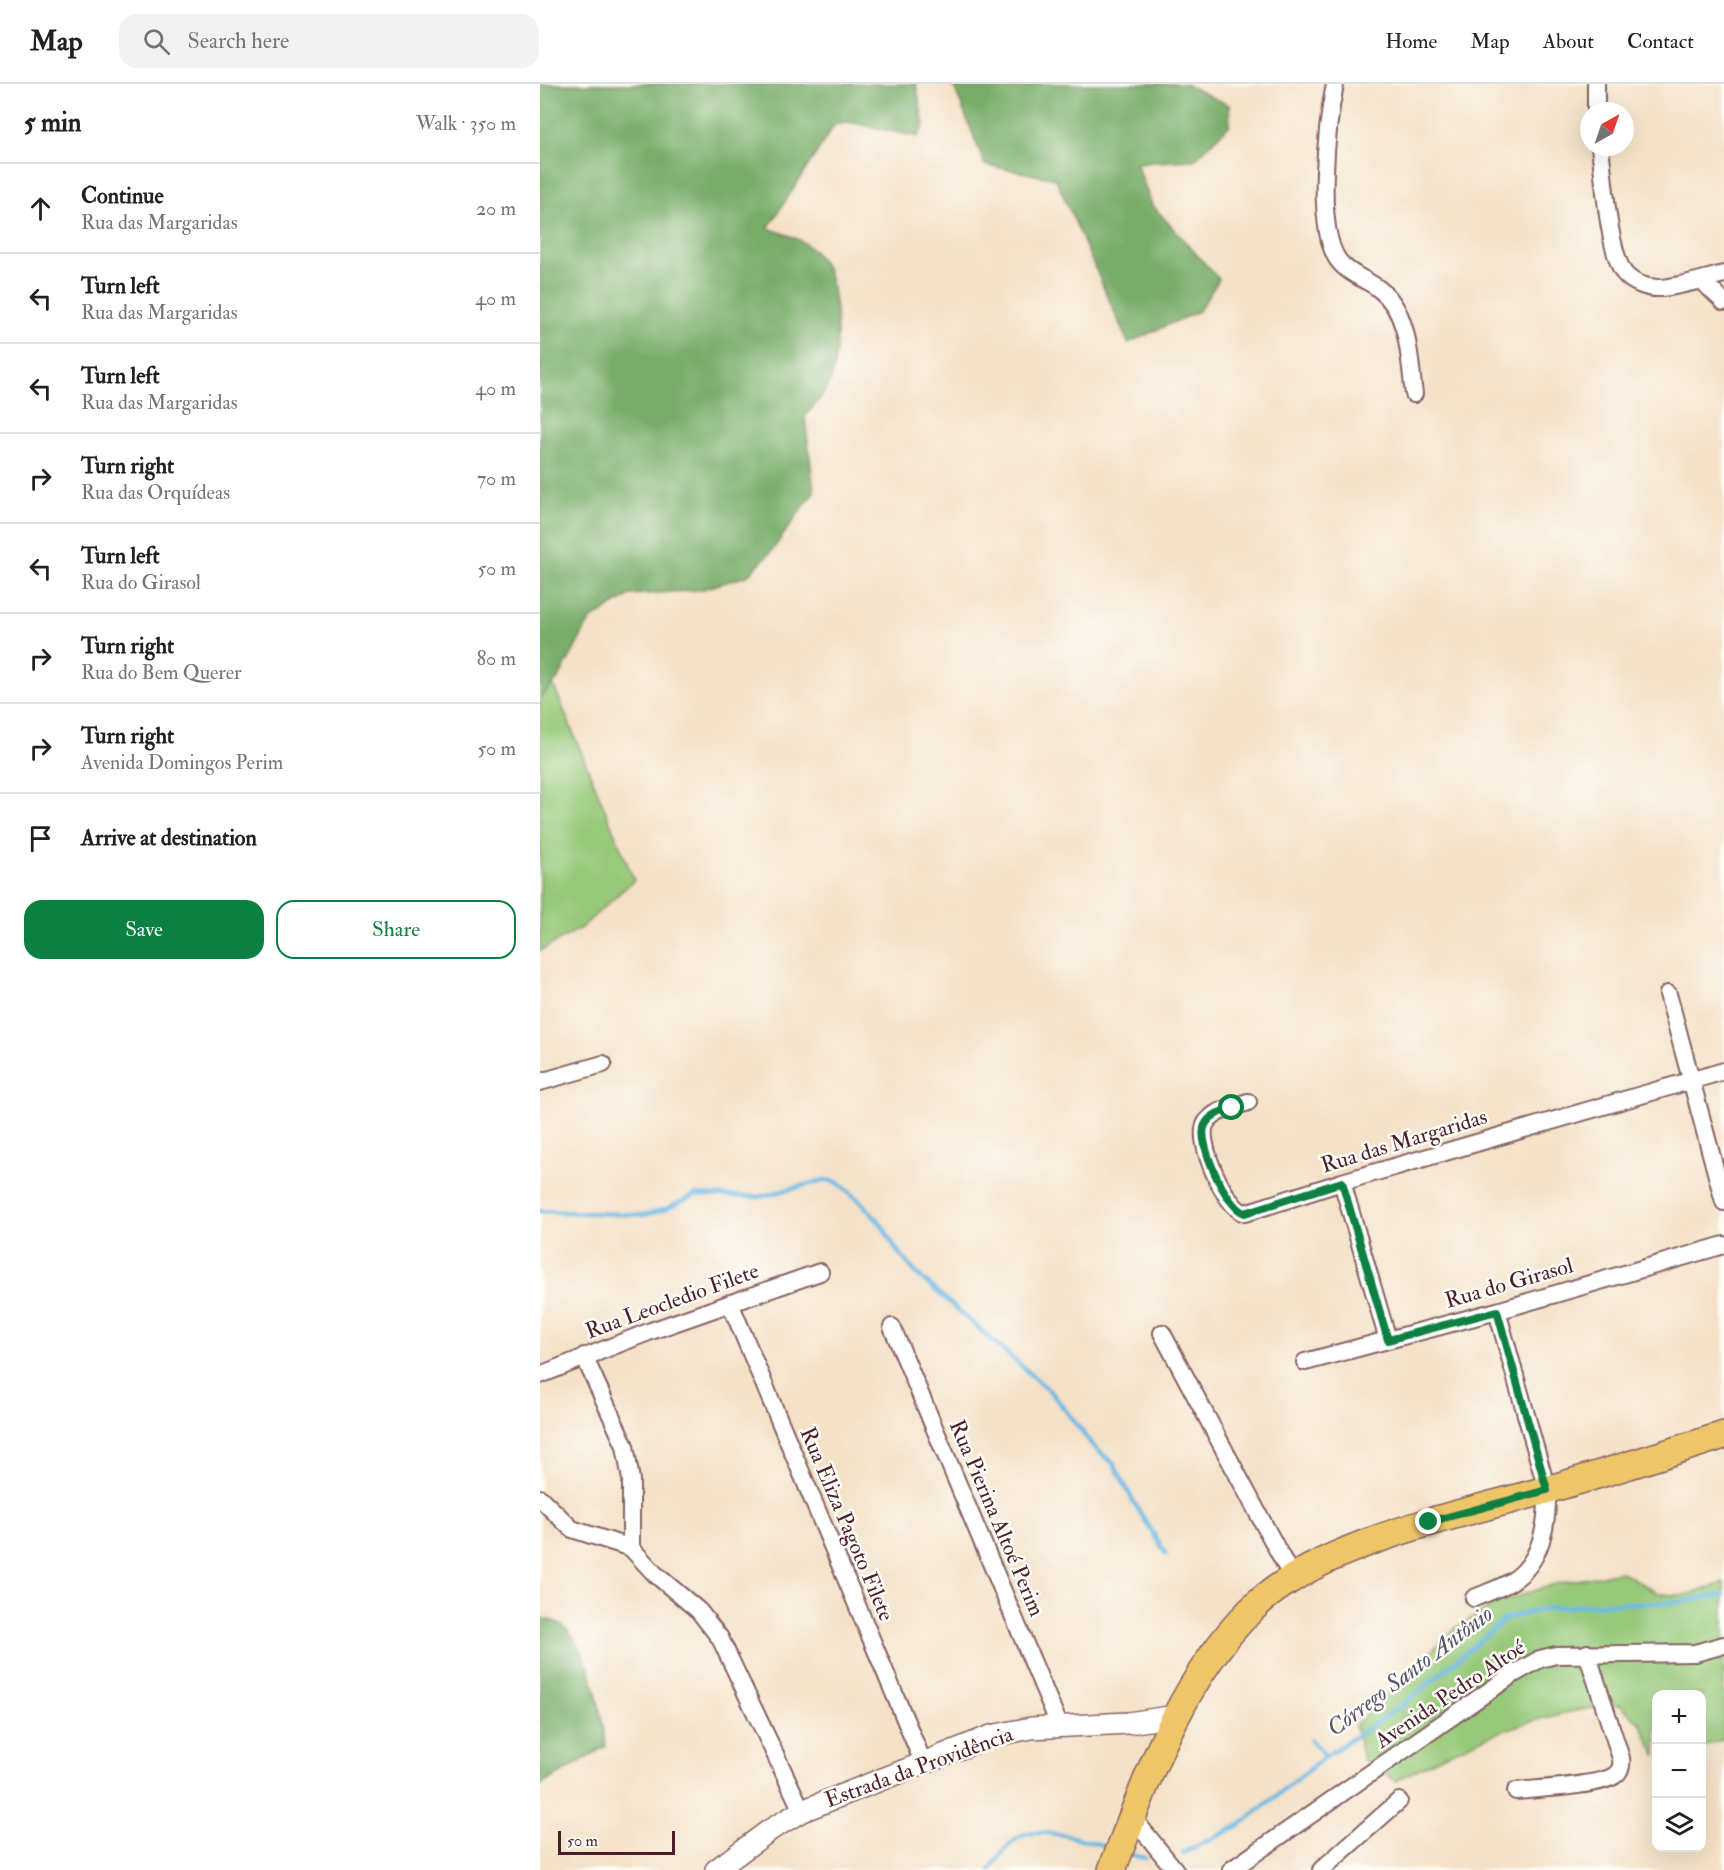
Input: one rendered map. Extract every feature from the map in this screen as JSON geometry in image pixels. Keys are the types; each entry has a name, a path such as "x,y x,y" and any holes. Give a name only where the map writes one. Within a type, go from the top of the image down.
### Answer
{"main road":[{"path":"1112,1870 1176,1716 1197,1677 1223,1641 1250,1610 1293,1579 1338,1556 1429,1522 1547,1490 1724,1435"}],"street":[{"path":"1335,84 1325,160 1325,200 1332,249 1339,261 1350,272 1378,288 1398,310 1405,332 1414,394"},
{"path":"1596,84 1596,102"},
{"path":"1601,156 1619,263 1633,281 1660,288 1724,274"},
{"path":"1701,280 1724,302"},
{"path":"1668,994 1724,1202"},
{"path":"540,1082 603,1064"},
{"name":"Rua das Margaridas","path":"1248,1102 1214,1115 1202,1132 1207,1152 1234,1208 1245,1213 1342,1182 1690,1079 1724,1071"},
{"path":"1342,1182 1388,1340"},
{"name":"Rua do Girasol","path":"1305,1362 1497,1311 1724,1245"},
{"name":"Rua Leocledio Filete","path":"540,1375 584,1356 820,1272"},
{"name":"Rua Eliza Pagoto Filete","path":"730,1303 923,1762"},
{"path":"1474,1598 1509,1583 1532,1560 1546,1524 1547,1490 1497,1311"},
{"name":"Rua Pierina Altoé Perim","path":"892,1327 1060,1727"},
{"path":"1162,1333 1293,1579"},
{"path":"584,1356 626,1446 631,1480 631,1548"},
{"path":"540,1498 572,1529 631,1548 655,1574 699,1611 720,1638 802,1811"},
{"name":"Avenida Pedro Altoé","path":"1231,1870 1255,1864 1526,1666 1539,1659 1587,1653 1695,1653 1724,1645"},
{"path":"1515,1791 1602,1781 1616,1775 1620,1770 1621,1758 1587,1653"},
{"name":"Estrada da Providência","path":"716,1870 770,1830 802,1811 923,1762 1008,1731 1128,1723 1176,1716"},
{"path":"1321,1870 1399,1801"},
{"path":"1128,1828 1175,1870"}],"green space":[{"path":"540,84 916,84 924,126 918,137 848,122 835,124 768,228 804,243 822,261 828,273 835,305 837,343 832,376 825,392 805,417 814,492 771,552 747,576 699,590 630,595 590,620 559,678 540,698"},
{"path":"953,84 1185,84 1229,105 1230,125 1194,160 1136,163 1152,205 1219,279 1199,311 1128,343 1056,179 985,165"},
{"path":"553,684 634,880 581,928 540,951 540,698"},
{"path":"1621,1572 1659,1593 1676,1595 1692,1593 1724,1582 1724,1739 1706,1746 1706,1690 1652,1690 1652,1747 1641,1724 1620,1705 1590,1708 1532,1721 1476,1741 1396,1781 1363,1759 1355,1725 1455,1628 1497,1603 1555,1584"},
{"path":"540,1618 562,1625 580,1649 598,1698 606,1746 540,1786"}],"waterway":[{"path":"540,1211 644,1215 666,1209 695,1195 759,1197 825,1180 837,1182 859,1200 882,1225 895,1248 917,1274 1052,1393 1094,1447 1114,1464 1133,1501 1166,1554"},
{"name":"Córrego Santo Antônio","path":"1183,1853 1240,1825 1326,1756 1404,1704 1507,1618 1549,1608 1616,1603 1671,1603 1724,1595"},
{"path":"1311,1740 1326,1756"},
{"name":"Córrego Santo Antônio","path":"990,1870 1010,1845 1027,1834 1064,1835 1111,1848"},
{"name":"Córrego Santo Antônio","path":"1127,1854 1145,1858"}],"route":[{"path":"1232,1108 1214,1115 1202,1132 1207,1152 1234,1208 1245,1213 1342,1182 1388,1340 1497,1311 1547,1490 1429,1522"}]}
